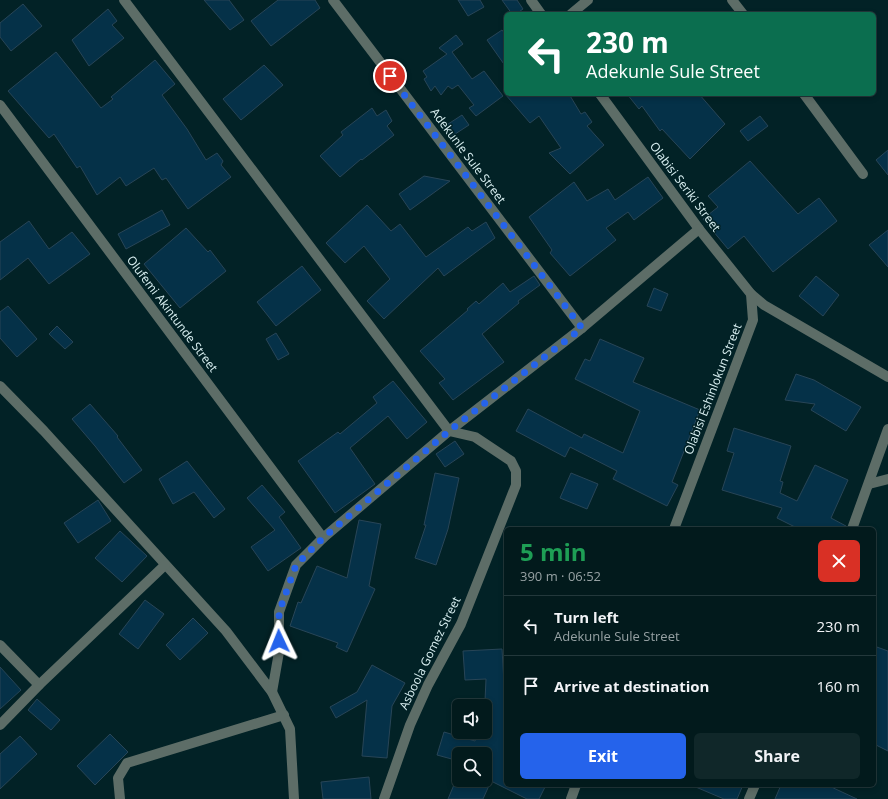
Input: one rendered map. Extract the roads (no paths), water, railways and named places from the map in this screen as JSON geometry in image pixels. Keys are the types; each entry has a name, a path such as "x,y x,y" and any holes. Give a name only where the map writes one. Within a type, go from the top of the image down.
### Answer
{"street":[{"path":"124,0 449,431"},
{"name":"Adekunle Sule Street","path":"333,0 582,328"},
{"path":"531,0 540,12"},
{"path":"573,12 588,0"},
{"path":"732,0 742,12"},
{"name":"Olabisi Seriki Street","path":"601,96 699,229 751,294"},
{"path":"805,96 863,174"},
{"name":"Olufemi Akintunde Street","path":"0,105 323,538"},
{"path":"272,692 279,652 279,612 296,565 323,538 449,431 582,328 699,229"},
{"path":"751,294 764,304 888,377"},
{"name":"Olabisi Eshinlokun Street","path":"675,527 752,320 751,294"},
{"path":"0,386 44,431 226,631 272,692 290,729 294,799"},
{"path":"853,527 888,429"},
{"name":"Asboola Gomez Street","path":"384,799 410,725 428,685 461,624 516,485 516,471 511,461 504,455 475,437 449,431"},
{"path":"869,484 888,479"},
{"path":"0,725 39,685 166,565"},
{"path":"0,645 39,685"},
{"path":"120,799 118,778 127,763 284,715"},
{"path":"571,799 575,787"},
{"path":"749,799 754,787"}]}
